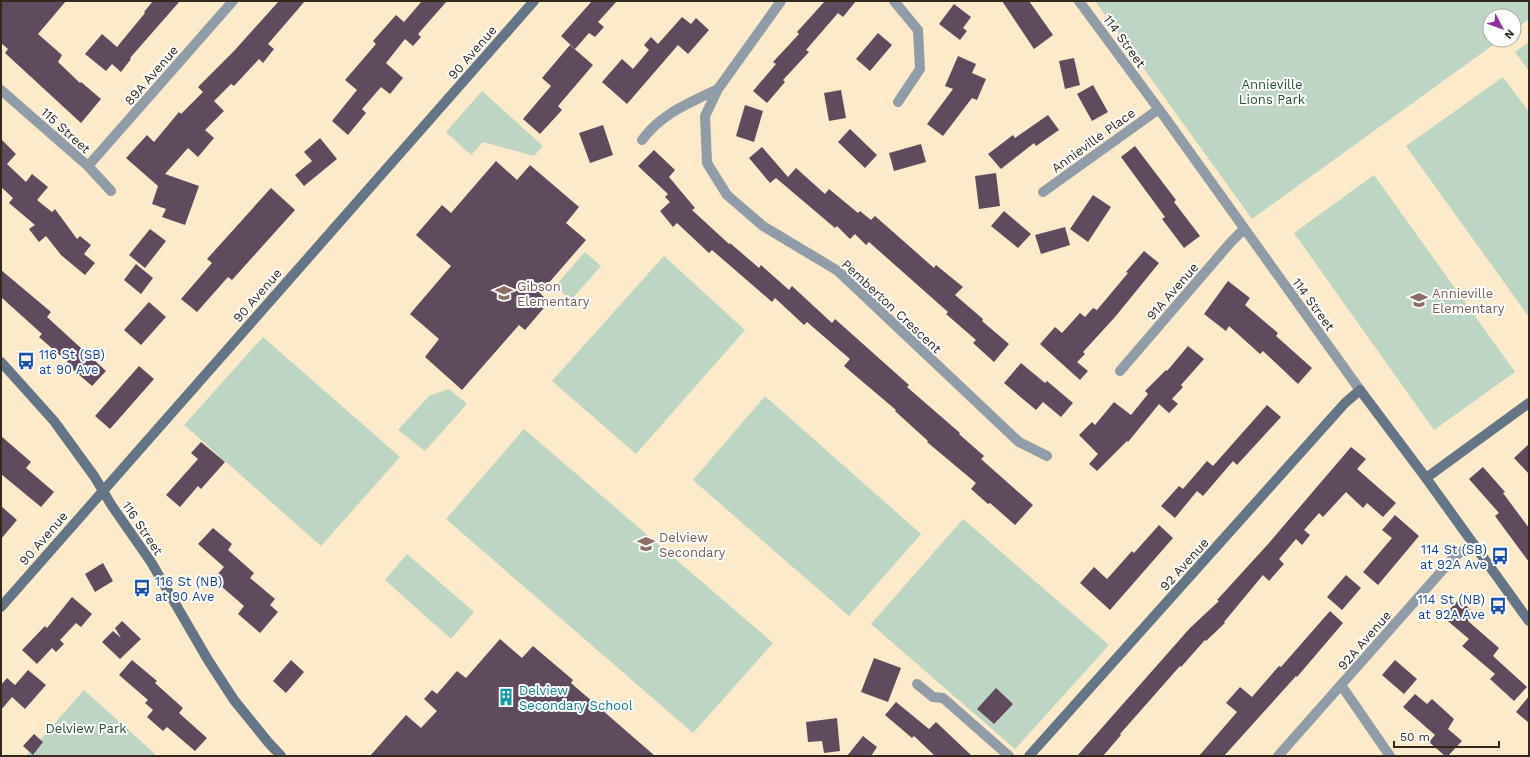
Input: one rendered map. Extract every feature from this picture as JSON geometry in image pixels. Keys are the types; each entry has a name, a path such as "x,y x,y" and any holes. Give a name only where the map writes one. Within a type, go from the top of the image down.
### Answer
{"street":[{"name":"89A Avenue","path":"88,166 233,1"},
{"name":"90 Avenue","path":"1,607 534,1"},
{"name":"Pemberton Crescent","path":"781,1 718,89 705,116 707,163 727,195 763,226 838,271 1019,442 1047,456"},
{"path":"894,1 918,30 920,69 898,102"},
{"name":"114 Street","path":"1079,1 1159,109 1360,390 1426,478 1472,544 1529,621"},
{"name":"Pemberton Crescent","path":"642,140 673,111 718,89"},
{"name":"115 Street","path":"1,90 88,166 111,191"},
{"name":"Annieville Place","path":"1043,192 1159,109"},
{"name":"91A Avenue","path":"1120,370 1244,229"},
{"name":"116 Street","path":"1,362 54,420 151,562 208,660 234,700 281,756"},
{"name":"92 Avenue","path":"1028,756 1345,403 1360,390"},
{"path":"1426,478 1529,403"},
{"name":"92A Avenue","path":"1278,756 1446,564 1472,544"},
{"path":"917,684 933,697 943,698 1009,756"},
{"path":"1341,685 1390,756"}],"green space":[{"name":"Annieville Lions Park","path":"1095,1 1529,1 1529,19 1522,24 1522,8 1482,8 1482,48 1489,48 1252,219"},
{"path":"1529,42 1529,71 1515,52"},
{"path":"1503,77 1529,112 1529,317 1406,146"},
{"path":"482,91 543,146 534,156 483,142 471,155 446,132"},
{"path":"1374,175 1515,372 1434,430 1294,233"},
{"path":"585,252 601,266 571,300 555,286"},
{"path":"664,256 745,330 636,454 552,381"},
{"path":"263,337 400,457 321,546 184,425"},
{"path":"449,389 467,404 425,451 398,430 429,396"},
{"path":"765,396 921,534 849,616 693,480"},
{"path":"524,429 773,643 693,733 446,519"},
{"path":"963,519 1109,645 1015,749 871,624"},
{"path":"407,554 474,612 451,639 385,580"},
{"name":"Delview Park","path":"84,690 154,753 156,756 26,756"}],"building":[{"path":"1,1 66,1 38,34 62,55 58,62 80,83 81,82 101,99 81,123 5,53 8,49 1,43"},
{"path":"153,1 180,1 130,58 131,59 121,72 112,64 106,71 85,54 102,34 117,47"},
{"path":"279,1 305,1 268,44 274,49 263,63 259,59 234,86 231,84 214,101 224,111 205,130 214,138 198,157 188,148 165,174 199,186 185,225 162,217 166,209 152,204 158,186 126,158 147,135 154,142 179,112 181,114 203,92 198,87 234,51"},
{"path":"422,1 447,1 418,34 421,37 413,46 405,39 386,63 403,78 390,94 381,87 362,109 366,113 348,135 332,121 357,90 345,80 376,44 373,41 396,15 404,22"},
{"path":"592,1 617,1 598,22 604,27 595,37 589,33 575,49 561,36"},
{"path":"825,1 856,1 843,17 838,13 806,50 809,52 783,80 785,82 767,103 753,91 776,64 773,62 799,34 797,32"},
{"path":"1002,1 1029,1 1053,35 1034,49"},
{"path":"954,4 971,17 963,28 967,31 960,40 939,24"},
{"path":"682,17 691,24 696,18 709,30 688,54 678,45 627,104 602,82 622,59 633,69 649,50 644,45 651,37 658,44"},
{"path":"878,33 892,45 870,71 856,59"},
{"path":"570,45 593,65 558,106 562,110 540,134 523,119 551,86 542,78"},
{"path":"958,56 976,64 972,73 986,79 977,100 972,98 943,136 927,124 953,89 945,86"},
{"path":"1074,58 1080,85 1065,89 1059,61"},
{"path":"1093,85 1108,112 1092,121 1077,94"},
{"path":"841,90 846,118 829,121 824,93"},
{"path":"745,105 763,111 754,142 736,136"},
{"path":"1048,115 1059,130 1036,146 1034,143 1001,169 988,154 1013,135 1015,138"},
{"path":"603,125 613,155 590,163 579,133"},
{"path":"850,129 877,155 865,168 838,142"},
{"path":"320,138 337,159 304,186 295,175 312,161 304,152"},
{"path":"1,139 16,154 7,164 26,182 32,174 48,187 37,200 52,212 55,209 77,239 80,236 91,245 84,254 95,263 85,275 61,255 46,236 39,242 29,229 35,225 9,203 13,198 1,187"},
{"path":"921,144 926,162 894,171 889,153"},
{"path":"1135,146 1176,200 1174,202 1200,236 1184,248 1162,219 1165,217 1121,157"},
{"path":"762,147 788,177 796,168 825,194 829,189 858,213 860,211 871,220 875,216 934,268 936,265 963,287 955,295 1009,344 994,362 973,343 976,340 946,314 948,312 869,242 866,245 855,234 850,239 837,226 835,228 776,178 770,183 749,158"},
{"path":"654,150 675,170 669,177 695,208 692,210 729,244 730,243 759,268 761,265 789,290 792,286 832,323 835,319 909,385 907,387 984,456 981,459 1033,505 1015,525 971,489 976,483 927,442 928,441 895,411 896,410 844,366 850,359 807,322 804,325 775,298 772,302 712,250 709,253 677,223 673,227 660,211 670,202 665,197 668,194 638,166"},
{"path":"496,161 517,180 530,165 579,207 566,223 586,240 540,293 549,302 525,330 519,325 462,390 425,357 439,339 410,314 451,266 416,235 442,205 451,213"},
{"path":"996,173 1000,206 979,209 975,176"},
{"path":"271,188 295,210 232,280 228,277 197,312 181,299 212,263 207,259"},
{"path":"1093,195 1111,207 1088,242 1070,229"},
{"path":"1004,211 1031,234 1018,248 991,226"},
{"path":"1065,227 1070,245 1041,254 1035,235"},
{"path":"150,229 166,241 145,268 129,255"},
{"path":"1144,251 1159,263 1115,317 1083,352 1085,354 1077,362 1088,371 1080,380 1040,344 1055,327 1062,333 1080,313 1085,317 1093,308 1097,310"},
{"path":"136,264 153,278 141,294 124,280"},
{"path":"1,270 51,312 47,317 106,371 92,386 69,366 70,364 39,337 42,334 1,297"},
{"path":"1228,281 1250,298 1245,305 1278,333 1276,336 1312,368 1298,384 1263,351 1260,354 1229,326 1226,331 1204,314"},
{"path":"149,302 166,317 141,345 124,330"},
{"path":"1188,346 1204,359 1181,385 1183,387 1172,399 1178,404 1169,413 1159,404 1128,442 1127,441 1097,471 1089,464 1098,454 1079,435 1092,422 1095,425 1114,402 1131,415 1148,394 1145,391 1166,370 1167,371"},
{"path":"1021,363 1045,383 1047,381 1073,403 1061,417 1043,402 1036,410 1004,383"},
{"path":"139,366 154,379 110,429 95,416"},
{"path":"1267,405 1281,417 1237,465 1233,461 1203,496 1197,491 1175,518 1161,506 1179,486 1183,489 1207,461 1213,466"},
{"path":"1,436 31,462 26,468 54,492 41,507 1,474"},
{"path":"201,442 225,462 201,489 198,486 180,507 166,495 198,459 191,453"},
{"path":"1529,444 1529,474 1514,458"},
{"path":"1351,447 1366,459 1357,469 1396,503 1383,517 1367,503 1363,508 1346,492 1323,517 1319,513 1304,530 1310,535 1302,545 1296,539 1279,559 1284,564 1269,581 1263,575 1224,622 1225,623 1206,641 1205,640 1181,667 1180,666 1120,734 1121,735 1103,756 1077,756 1190,628 1219,601 1217,600 1269,543"},
{"path":"1483,467 1505,492 1503,493 1529,528 1529,562 1495,516 1499,513 1469,479"},
{"path":"1,506 17,520 1,539"},
{"path":"1395,515 1419,536 1378,585 1363,572 1392,538 1382,530"},
{"path":"1159,525 1173,538 1110,610 1080,583 1094,567 1107,579 1132,551 1134,553"},
{"path":"213,528 232,544 228,550 254,573 250,578 275,599 270,605 278,612 260,633 238,614 244,606 213,579 224,567 198,544"},
{"path":"103,563 113,581 95,592 85,574"},
{"path":"1346,575 1361,588 1342,610 1327,597"},
{"path":"72,597 92,614 81,627 76,623 60,640 64,644 56,652 52,648 37,664 22,650 45,626 47,628"},
{"path":"1459,599 1474,613 1468,621 1499,648 1493,656 1527,687 1514,701 1490,679 1495,674 1462,646 1469,639 1443,617"},
{"path":"1330,611 1343,623 1297,677 1296,676 1224,756 1199,756 1237,712 1226,703 1240,687 1252,697 1279,666 1281,667"},
{"path":"122,621 141,639 120,659 102,642 113,631 121,638 115,628"},
{"name":"Delview Secondary School","path":"500,639 522,658 533,646 573,680 571,683 655,756 370,756 406,715 421,728 437,711 424,699 432,690 437,694 457,671 466,678"},
{"path":"874,658 901,668 888,702 861,692"},
{"path":"132,660 157,681 155,683 183,708 179,713 207,738 195,751 167,727 163,731 147,717 153,710 145,703 148,700 119,675"},
{"path":"291,660 304,672 286,693 273,681"},
{"path":"1395,660 1417,679 1404,694 1382,675"},
{"path":"28,670 46,685 25,709 12,697 1,710 1,685 7,678 15,685"},
{"path":"996,688 1013,704 994,724 977,709"},
{"path":"1415,694 1427,704 1432,699 1454,719 1448,729 1462,741 1448,756 1445,756 1429,742 1435,735 1403,707"},
{"path":"1529,696 1529,723 1516,712"},
{"path":"896,702 929,729 936,722 972,756 935,756 914,736 912,738 885,715"},
{"path":"837,718 840,751 824,753 822,741 808,742 806,722"},
{"path":"34,734 43,742 33,755 23,746"},
{"path":"863,736 877,747 871,756 847,756"}],"place":[{"name":"Gibson Elementary","path":"504,293"},
{"name":"Annieville Elementary","path":"1419,300"},
{"name":"116 St (SB) at 90 Ave","path":"26,361"},
{"name":"Delview Secondary","path":"646,544"},
{"name":"114 St (SB) at 92A Ave","path":"1500,556"},
{"name":"116 St (NB) at 90 Ave","path":"142,588"},
{"name":"114 St (NB) at 92A Ave","path":"1498,606"},
{"name":"Delview Secondary School","path":"506,697"}]}
